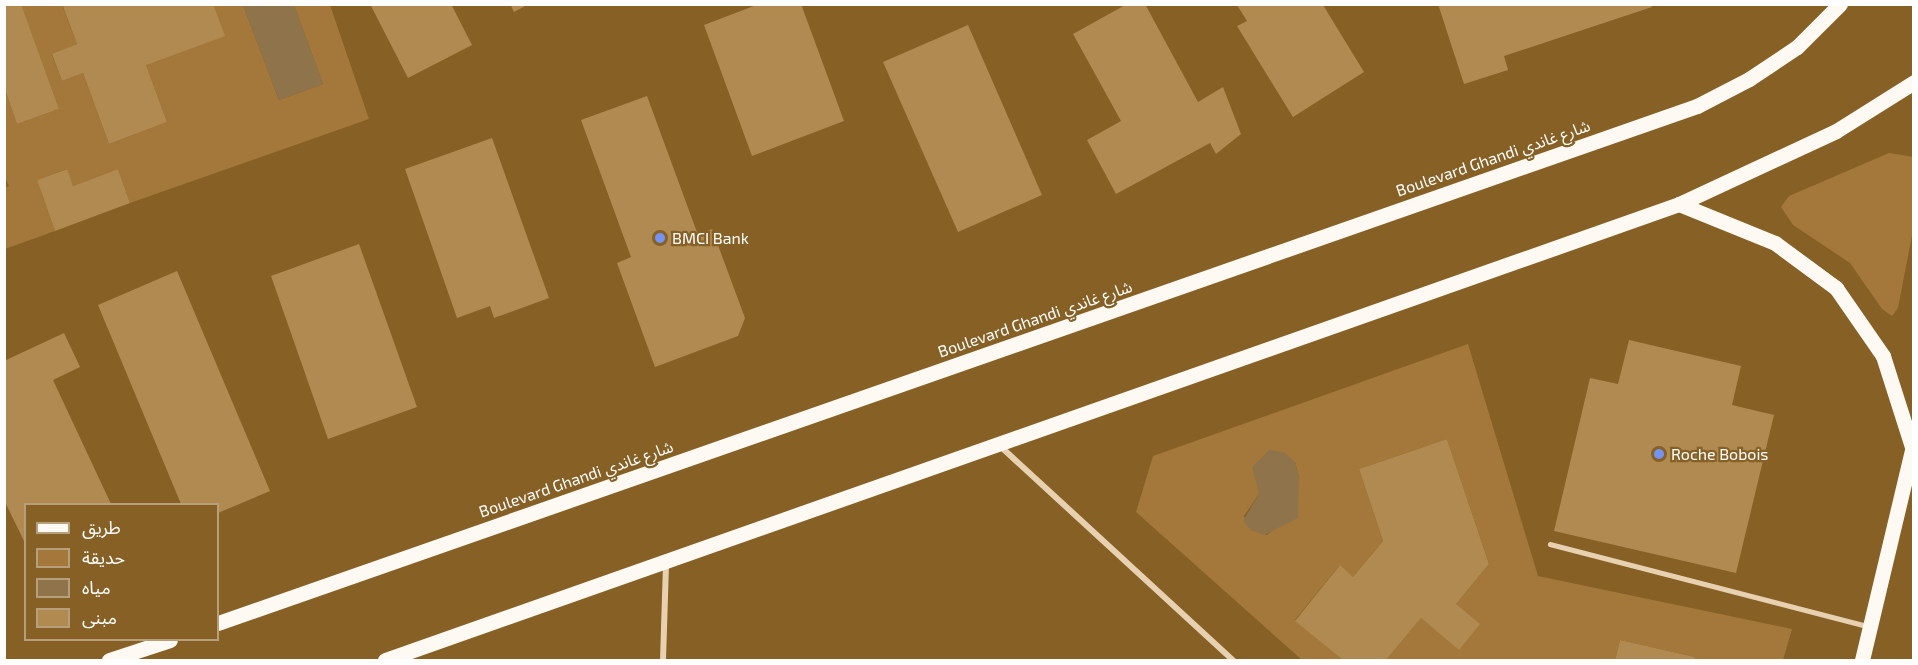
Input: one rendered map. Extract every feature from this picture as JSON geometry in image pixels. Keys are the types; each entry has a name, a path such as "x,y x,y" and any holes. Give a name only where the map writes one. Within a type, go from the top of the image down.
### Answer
{"main road":[{"name":"Boulevard Ghandi شارع غاندي","path":"219,623 1697,105 1749,79 1797,47 1840,4"},
{"path":"385,660 666,563 997,443 1679,204 1836,131 1914,82"},
{"path":"1679,204 1775,243 1836,288 1883,356 1913,445 1862,660"},
{"path":"109,660 164,641"}],"street":[{"path":"997,443 1233,660"},
{"path":"663,660 666,563"}],"lane":[{"path":"1551,544 1870,627"}],"green space":[{"path":"21,5 62,5 77,44 52,55 62,81 83,73 109,144 167,122 146,65 213,5 243,5 279,100 323,84 294,5 330,5 369,119 130,203 118,169 73,186 66,169 37,180 55,231 5,249 5,188 9,186 4,175 4,87 17,124 59,109"},
{"path":"1889,153 1914,157 1913,230 1898,308 1892,316 1882,309 1850,263 1793,225 1781,207 1789,196"},
{"path":"1468,344 1538,576 1792,629 1783,660 1694,660 1695,657 1620,640 1615,660 1386,660 1421,618 1459,649 1456,604 1489,564 1447,439 1359,469 1383,541 1353,577 1339,566 1295,620 1343,660 1302,660 1136,512 1153,456","holes":["1295,462 1299,478 1295,510 1267,535 1251,530 1244,516 1259,494 1257,479"]}],"water":[{"path":"243,5 294,5 323,84 279,100"},
{"path":"1269,450 1284,452 1295,462 1299,478 1298,518 1264,535 1251,530 1243,521 1259,494 1252,467"}],"building":[{"path":"4,4 21,4 59,109 17,124 4,87"},
{"path":"62,4 213,4 225,36 146,65 167,122 109,144 83,73 62,81 52,54 77,44"},
{"path":"370,4 451,4 472,45 408,78"},
{"path":"510,4 529,4 514,12"},
{"path":"759,4 801,4 844,121 752,156 704,25"},
{"path":"1127,4 1145,4 1198,102 1223,87 1241,134 1216,154 1210,143 1116,194 1087,140 1121,121 1073,34"},
{"path":"1438,4 1651,4 1652,7 1504,56 1508,70 1464,84"},
{"path":"1237,5 1323,5 1364,72 1293,117 1237,26 1247,21"},
{"path":"968,25 1042,195 958,232 883,62"},
{"path":"647,96 698,235 712,229 745,318 738,336 655,367 617,263 631,257 581,120"},
{"path":"492,138 549,298 494,318 490,306 457,318 405,169"},
{"path":"67,169 73,186 118,169 130,203 55,231 37,180"},
{"path":"359,244 417,407 328,439 271,276"},
{"path":"177,271 270,491 219,513 219,503 181,503 98,305"},
{"path":"64,333 80,367 53,380 111,503 24,503 24,541 4,500 4,361"},
{"path":"1629,340 1741,366 1732,405 1774,415 1736,573 1554,531 1590,378 1618,384"},
{"path":"1447,439 1489,564 1456,604 1480,624 1459,650 1421,618 1386,660 1343,660 1295,621 1340,565 1353,577 1383,541 1359,469"},
{"path":"1620,640 1695,657 1694,660 1615,660"}],"place":[{"name":"BMCI Bank","path":"660,238"},
{"name":"Roche Bobois","path":"1659,454"}]}
